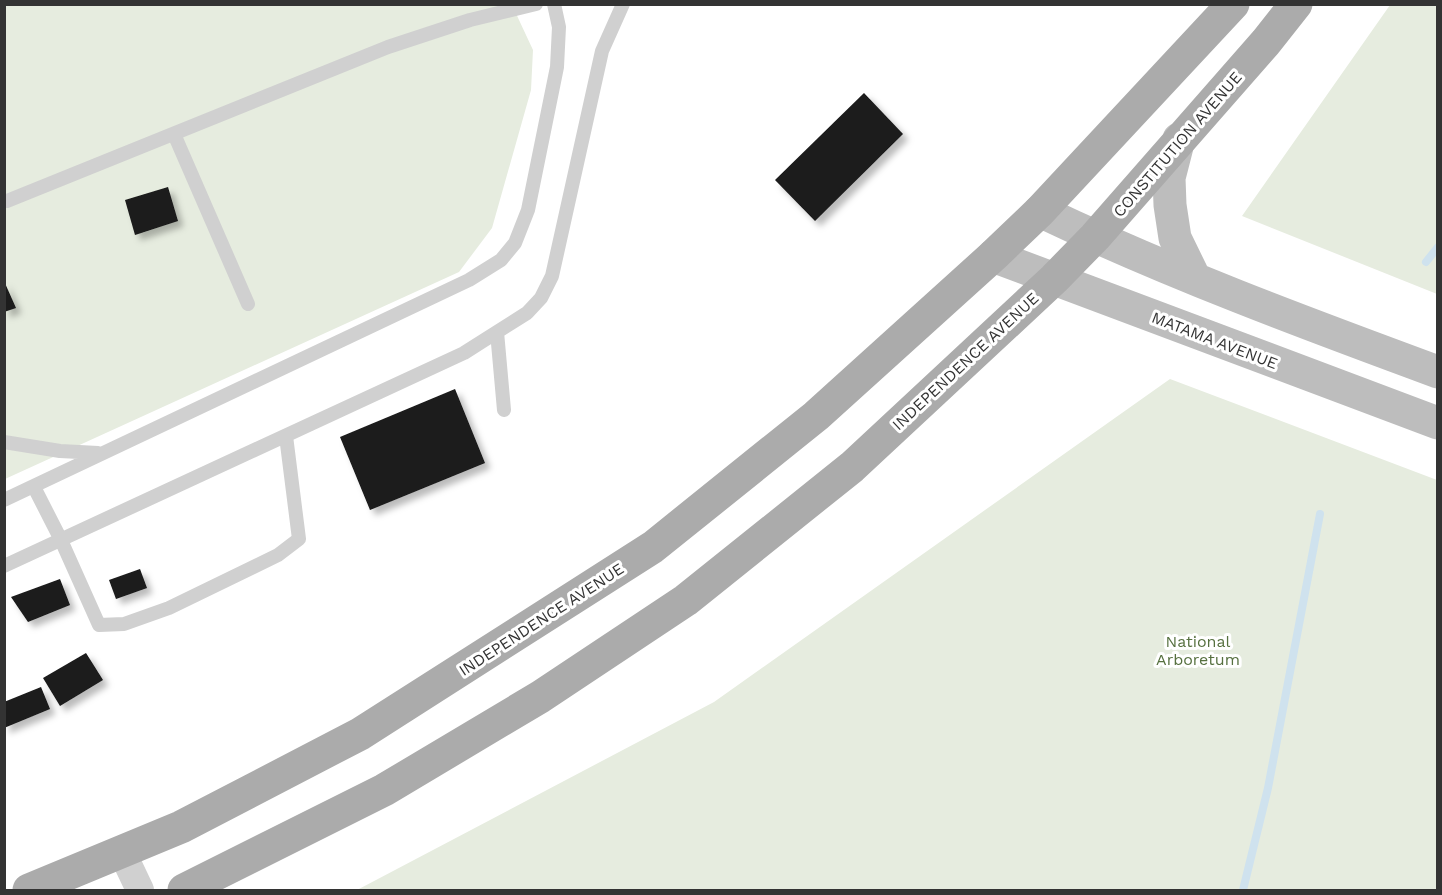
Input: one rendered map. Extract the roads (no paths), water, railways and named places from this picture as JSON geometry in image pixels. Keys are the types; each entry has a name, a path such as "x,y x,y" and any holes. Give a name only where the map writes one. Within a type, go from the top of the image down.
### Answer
{"main road":[{"path":"993,256 1040,211 1233,4"},
{"name":"CONSTITUTION AVENUE","path":"1054,279 1095,237 1266,42 1296,4"},
{"path":"1179,139 1169,178 1170,205 1175,238 1194,277"},
{"path":"1040,211 1095,237 1330,332 1437,372"},
{"name":"MATAMA AVENUE","path":"993,256 1437,423"},
{"name":"INDEPENDENCE AVENUE","path":"29,891 181,827 360,734 653,547 816,416 993,256"},
{"name":"INDEPENDENCE AVENUE","path":"184,891 384,790 540,697 686,600 852,466 1054,279"}],"street":[{"path":"122,852 140,891"}],"lane":[{"path":"7,201 388,47 470,20 536,4"},
{"path":"4,500 469,280 501,260 514,243 528,210 557,67 559,27 554,4"},
{"path":"4,566 464,353 527,313 541,298 552,276 602,51 623,4"},
{"path":"174,134 248,304"},
{"path":"497,332 504,410"},
{"path":"34,487 61,540 99,625 123,624 170,608 278,555 299,539 286,436"},
{"path":"4,442 60,451 100,453"}],"waterway":[{"path":"1426,262 1438,247"},
{"path":"1243,890 1268,788 1320,514"}],"park label":[{"name":"National Arboretum","path":"1198,650"}]}
